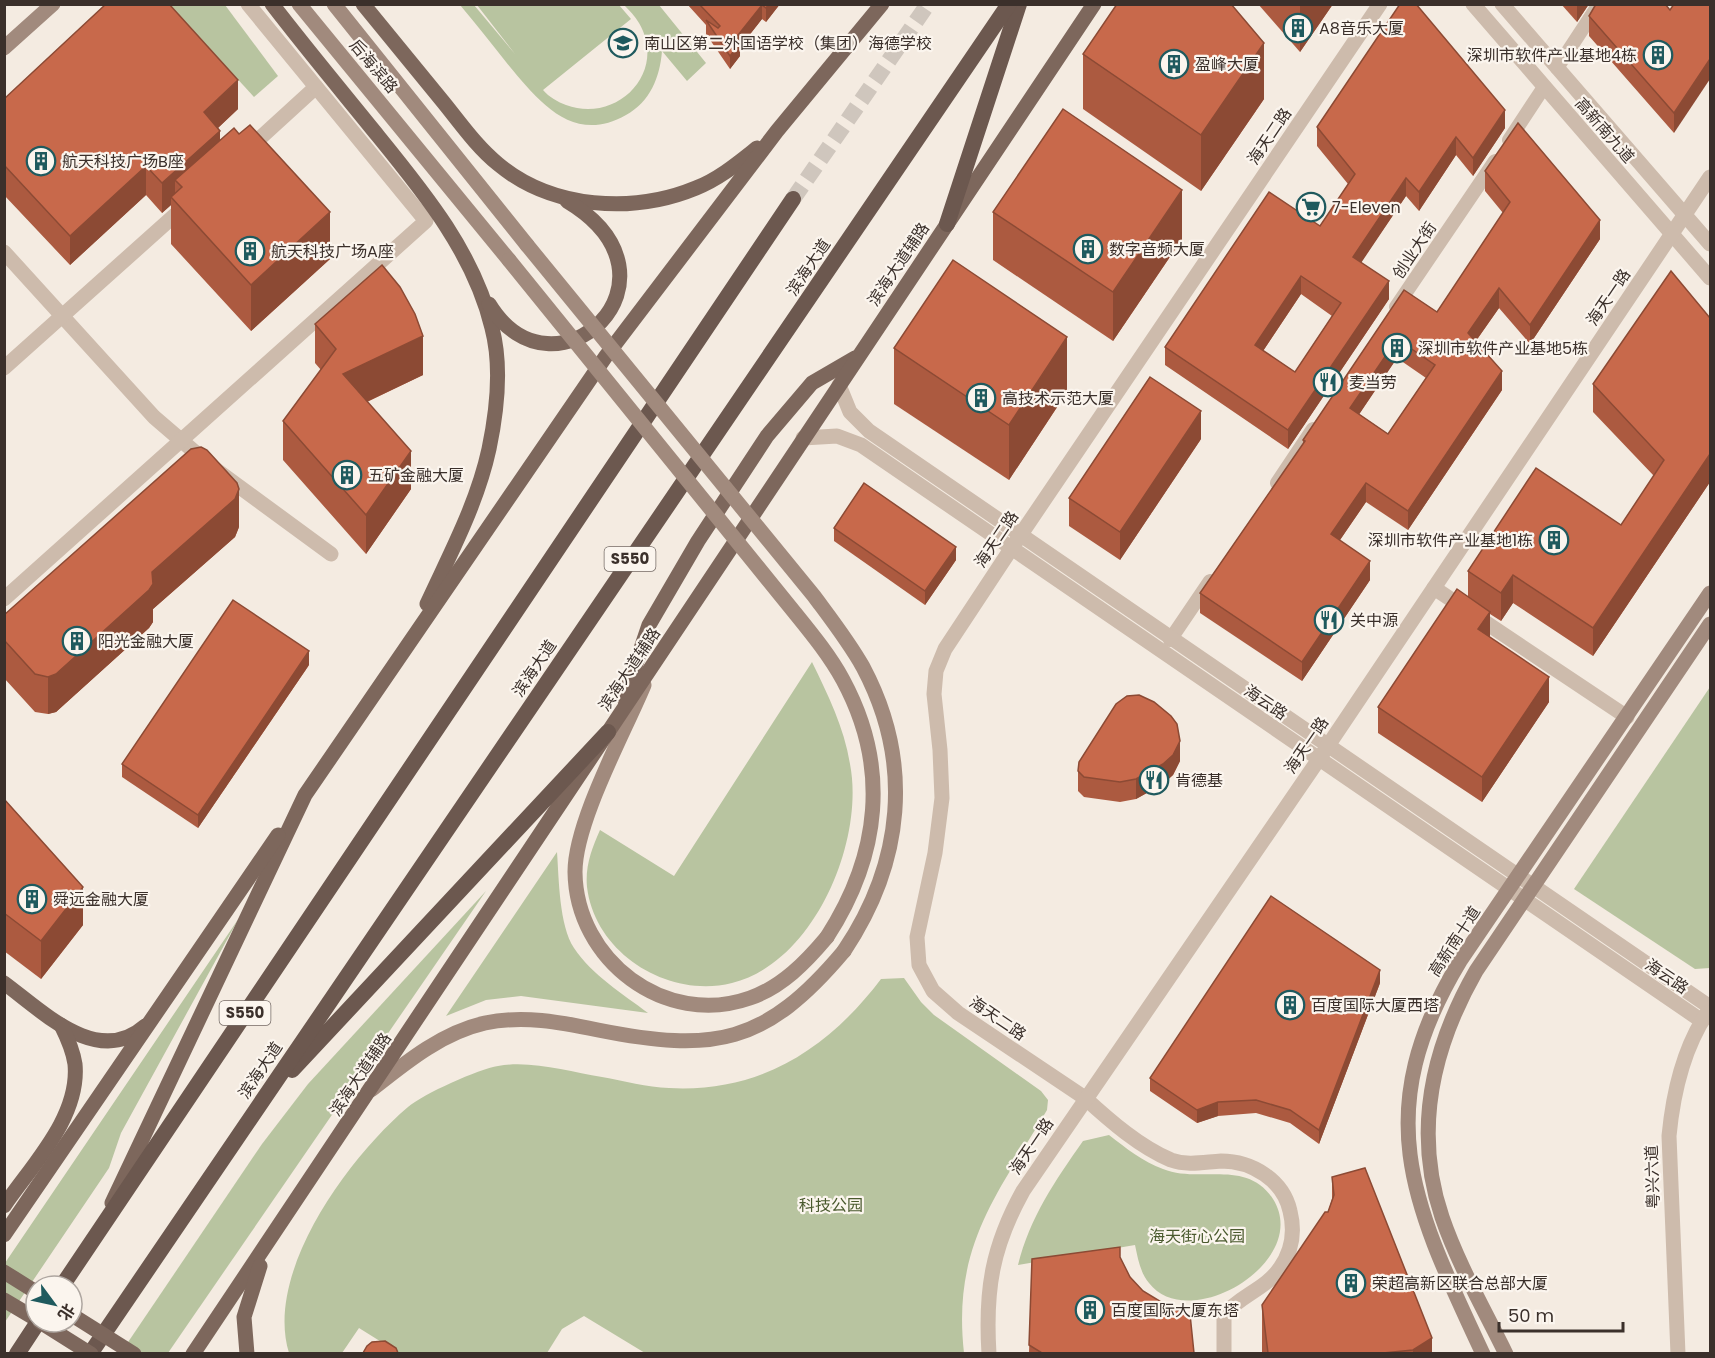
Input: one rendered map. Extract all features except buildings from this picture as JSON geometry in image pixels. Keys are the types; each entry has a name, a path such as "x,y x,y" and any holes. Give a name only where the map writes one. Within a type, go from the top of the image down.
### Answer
{"highway":[{"name":"滨海大道","path":"90,1353 1008,4"},
{"path":"946,224 1019,4"},
{"name":"S550","path":"70,1274 793,199"},
{"path":"252,1113 613,725"},
{"path":"17,1353 29,1334"}],"main road":[{"path":"4,48 53,4"},
{"path":"272,4 411,177 448,229 480,289 502,322 518,334 537,343 559,345 586,334 609,310 620,282 618,255 612,242 596,222 554,194 508,172 484,151 363,4"},
{"name":"后海滨路","path":"298,4 421,151 795,612 827,655 852,698 862,725 873,772 872,822 861,874 851,897 827,937 811,956 770,989 731,1003 711,1005 672,1000 639,986 623,975 598,947 581,912 577,893 577,853 588,816 652,667"},
{"name":"后海滨路","path":"334,4 814,596 848,642 875,691 884,717 895,769 895,821 882,877 862,921 844,951 801,998 758,1028 712,1041 674,1042 548,1021 523,1019 493,1022 449,1036 371,1090"},
{"path":"4,1235 606,356 777,131 882,4"},
{"name":"滨海大道辅路","path":"193,1353 371,1090 1094,4"},
{"path":"554,194 606,204 638,203 674,196 715,179 777,131"},
{"path":"408,644 477,493 489,449 496,405 497,365 493,328 480,289"},
{"path":"613,725 649,625 698,541 761,446 812,383 857,357"},
{"name":"高新南十道","path":"1483,1353 1424,1222 1408,1152 1407,1119 1418,1055 1430,1021 1450,977 1710,593"},
{"path":"1506,1353 1442,1217 1428,1155 1428,1122 1436,1062 1447,1028 1476,972 1709,628"},
{"path":"96,1235 305,795"},
{"path":"4,983 61,1025 92,1040 106,1041 133,1035 153,1017"},
{"path":"4,1206 61,1123 72,1094 75,1063 61,1025"},
{"path":"247,1353 244,1317 249,1296 276,1231"},
{"path":"4,1272 24,1284"},
{"path":"4,1300 24,1312"},
{"path":"84,1322 134,1353"},
{"path":"59,1334 90,1353"}],"street":[{"path":"4,599 426,222 248,4"},
{"name":"海天二路","path":"1224,1353 1224,1315 1270,1280 1286,1259 1293,1233 1286,1198 1271,1180 1251,1167 1229,1162 1186,1163 1167,1158 1106,1117 1085,1098 948,1005 926,982 916,955 917,937 935,853 942,798 934,694 936,671 945,649 1011,549 1380,4"},
{"name":"高新南九道","path":"1473,4 1710,278"},
{"name":"高新南九道","path":"1502,4 1710,244"},
{"path":"1557,68 1599,4"},
{"path":"238,158 316,87"},
{"name":"创业大街","path":"1386,321 1544,87"},
{"name":"海天一路","path":"989,1353 988,1294 998,1243 1023,1191 1323,753 1710,177"},
{"path":"4,368 194,198"},
{"path":"4,252 154,417 181,441 332,554"},
{"name":"海云路","path":"839,385 850,412 869,431 1170,640 1523,901 1707,1012"},
{"path":"1266,499 1319,420"},
{"name":"海云路","path":"803,438 837,436 853,440 1011,549 1533,887 1707,1012"},
{"path":"1170,640 1219,568"},
{"path":"1434,588 1626,717"},
{"name":"粤兴六道","path":"1678,1353 1669,1136 1682,1068 1707,1012"}],"green space":[{"path":"170,5 225,5 278,76 254,97"},
{"path":"460,5 474,5 515,54 477,5 619,5 631,19 543,90 566,105 585,109 603,107 619,100 632,90 642,75 647,59 646,41 639,23 624,5 659,5 706,63 687,81 662,51 659,70 652,88 634,110 607,123 589,125 572,122 557,114 530,90"},
{"path":"812,662 840,724 850,764 853,795 849,828 841,862 827,895 809,925 787,951 761,971 732,983 708,986 684,984 661,977 639,966 620,951 604,933 593,911 587,887 587,872 600,830 674,876"},
{"path":"1710,687 1710,968 1695,969 1574,889"},
{"path":"557,852 559,888 565,927 574,948 599,975 648,1013 521,996 486,1000 446,1016"},
{"path":"486,891 168,1353 120,1354 262,1144 308,1084"},
{"path":"239,918 121,1133 109,1168 37,1274 24,1274 24,1294 5,1322 5,1263"},
{"name":"科技公园","path":"904,978 921,1002 934,1015 1041,1091 1048,1100 1047,1110 982,1223 972,1252 965,1282 962,1315 964,1353 645,1353 584,1316 562,1329 547,1353 399,1353 359,1328 342,1353 289,1353 285,1321 289,1287 300,1253 317,1218 361,1155 415,1102 438,1089 478,1072 498,1066 524,1064 669,1088 702,1088 733,1083 789,1062 815,1046 838,1026 881,979"},
{"name":"海天街心公园","path":"1109,1135 1142,1159 1163,1169 1177,1173 1236,1175 1250,1179 1262,1187 1273,1199 1281,1223 1276,1246 1261,1267 1241,1284 1216,1296 1191,1301 1167,1297 1149,1283 1141,1270 1135,1245 1018,1265 1036,1215 1083,1141"}],"tunnel":[{"path":"793,199 928,4"}],"place":[{"name":"A8音乐大厦","path":"1298,28"},
{"name":"南山区第二外国语学校（集团）海德学校","path":"623,43"},
{"name":"深圳市软件产业基地4栋","path":"1658,55"},
{"name":"盈峰大厦","path":"1174,64"},
{"name":"航天科技广场B座","path":"41,161"},
{"name":"7-Eleven","path":"1311,207"},
{"name":"数字音频大厦","path":"1088,249"},
{"name":"航天科技广场A座","path":"250,251"},
{"name":"深圳市软件产业基地5栋","path":"1397,348"},
{"name":"麦当劳","path":"1328,382"},
{"name":"高技术示范大厦","path":"981,398"},
{"name":"五矿金融大厦","path":"347,475"},
{"name":"深圳市软件产业基地1栋","path":"1554,540"},
{"name":"关中源","path":"1329,620"},
{"name":"阳光金融大厦","path":"77,641"},
{"name":"肯德基","path":"1154,780"},
{"name":"舜远金融大厦","path":"32,899"},
{"name":"百度国际大厦西塔","path":"1290,1005"},
{"name":"荣超高新区联合总部大厦","path":"1351,1283"},
{"name":"百度国际大厦东塔","path":"1090,1310"}]}
